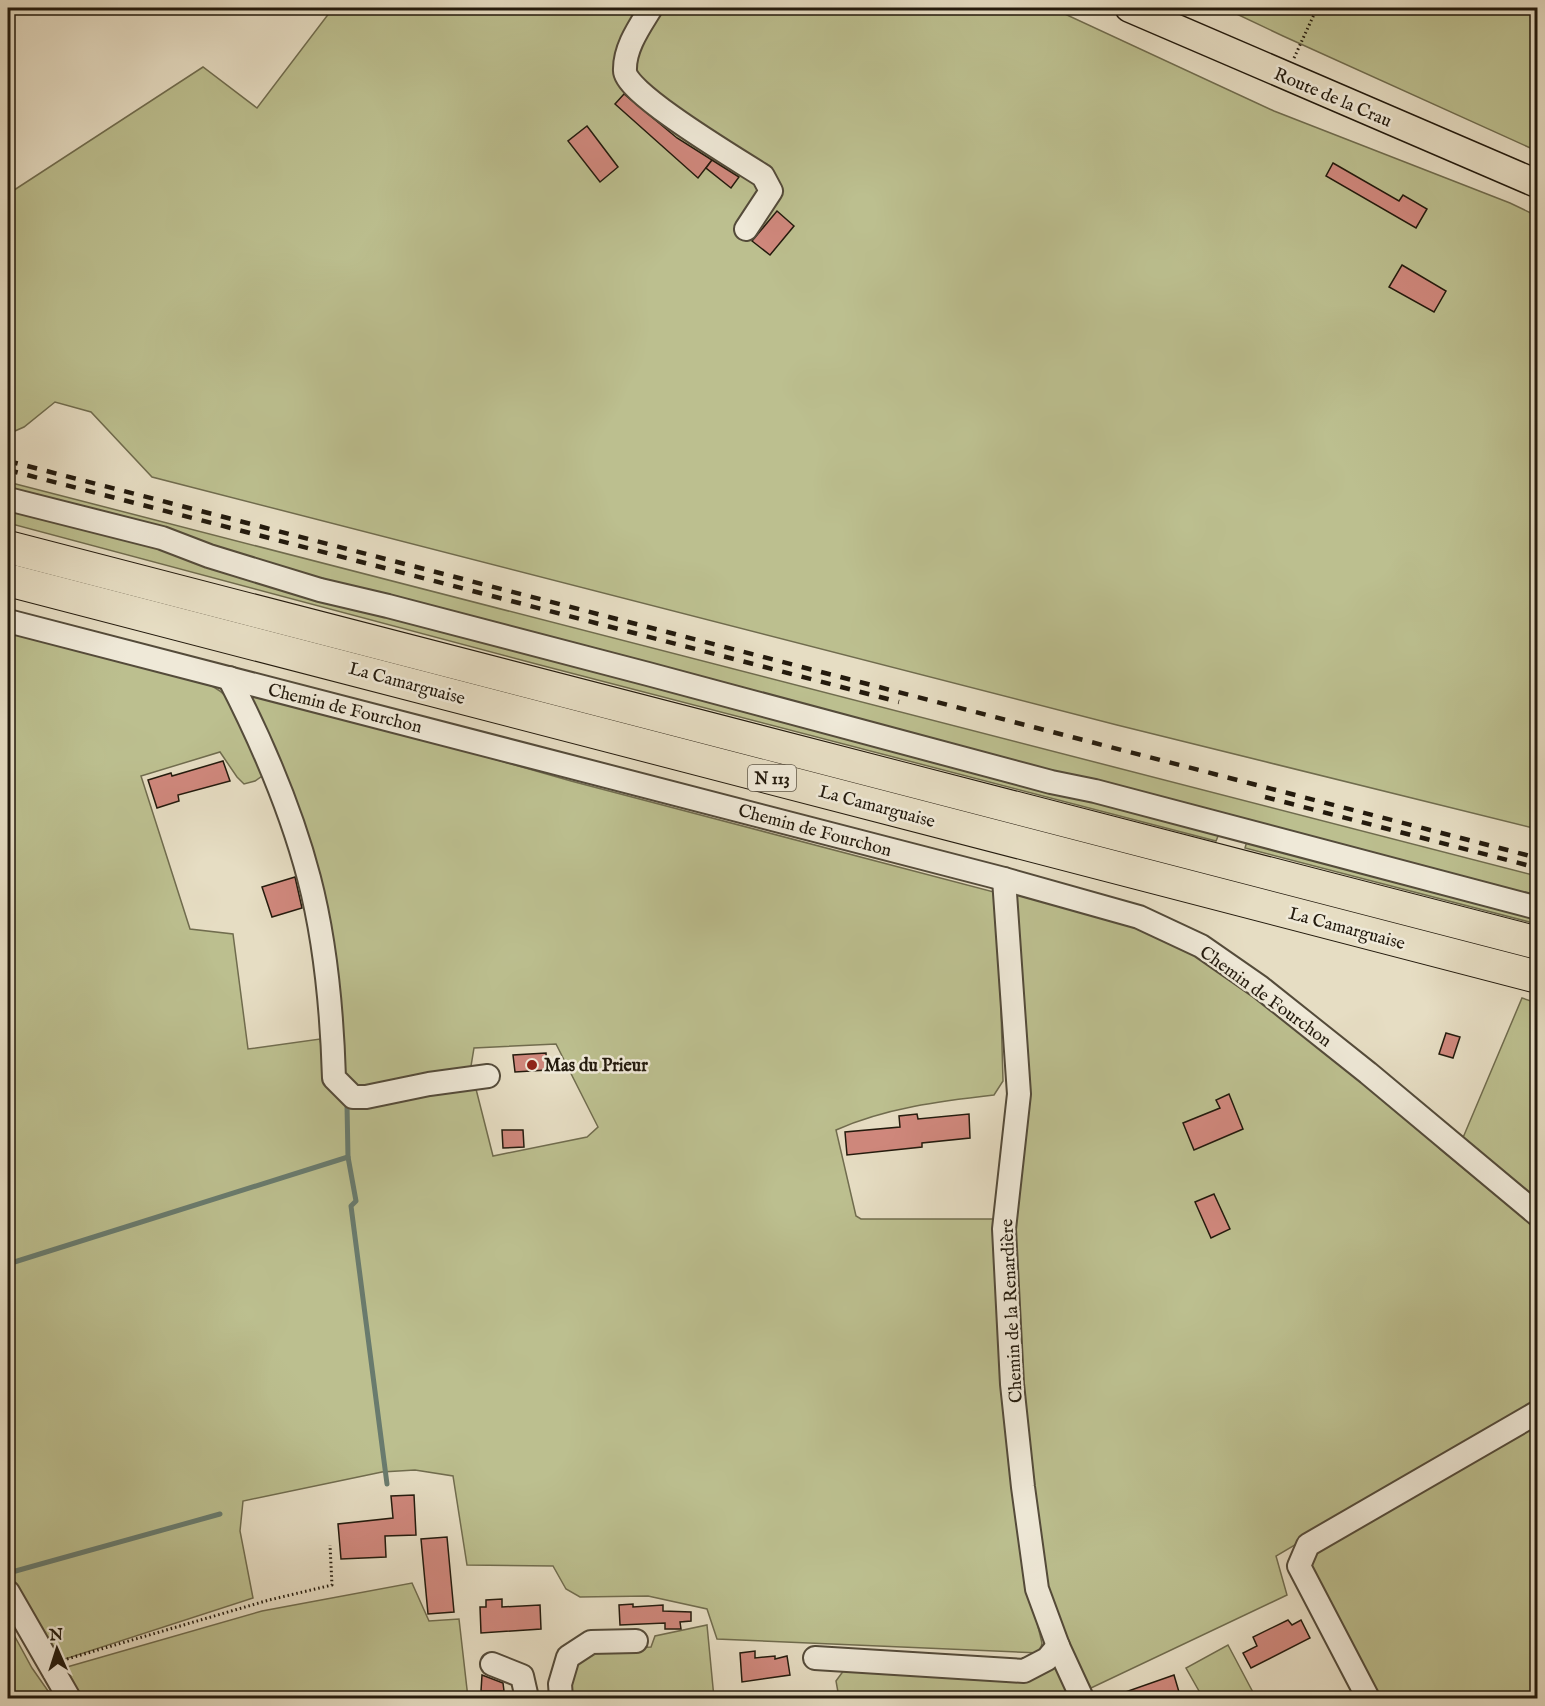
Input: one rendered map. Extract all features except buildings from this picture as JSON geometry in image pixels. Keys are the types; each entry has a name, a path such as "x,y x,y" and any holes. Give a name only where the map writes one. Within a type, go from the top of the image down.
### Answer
{"highway":[{"name":"La Camarguaise","path":"8,547 1538,943"},
{"name":"La Camarguaise","path":"8,580 1538,978"}],"main road":[{"name":"Route de la Crau","path":"1129,8 1538,184"}],"street":[{"path":"651,8 630,45 624,72 631,85 674,118 763,176 771,191 746,229"},
{"path":"8,499 162,538 209,556 320,590 1538,908"},
{"name":"Chemin de Fourchon","path":"8,621 1140,916 1201,946 1260,987 1368,1073 1538,1215"},
{"path":"230,678 273,772 309,879 332,1013 334,1078 353,1097 366,1097 429,1084 488,1076"},
{"name":"Chemin de la Renardière","path":"1004,879 1019,1094 1004,1229 1012,1384 1037,1589 1058,1646 1082,1698"},
{"path":"1368,1698 1299,1566 1308,1545 1538,1412"},
{"path":"8,1592 69,1698"},
{"path":"561,1698 560,1684 568,1657 591,1642 636,1641"},
{"path":"815,1658 1024,1671 1047,1659 1058,1646"},
{"path":"492,1664 522,1676 527,1698"}],"path":[{"path":"1286,76 1317,8"},
{"path":"48,1664 269,1600 332,1586 330,1545"}],"green space":[{"path":"333,8 1052,8 1274,111 1510,203 1537,216 1537,829 1117,725 152,477 91,412 55,402 24,427 8,434 8,194 203,67 257,108"},
{"path":"1224,8 1537,8 1537,151 1283,36"},
{"path":"8,482 1537,876 1537,924 1245,848 1247,841 1219,834 1216,841 540,665 8,523"},
{"path":"8,631 212,686 232,702 246,724 265,774 255,781 244,784 220,752 141,776 190,929 233,934 248,1049 320,1039 327,1080 333,1091 476,1089 493,1156 587,1137 598,1127 556,1044 474,1048 470,1072 358,1089 344,1080 337,1008 251,697 259,692 571,781 994,892 1000,976 1003,1081 994,1095 894,1111 836,1130 856,1216 861,1219 996,1219 1025,1573 1042,1643 1040,1653 717,1639 707,1609 648,1596 580,1597 566,1589 553,1566 467,1565 453,1476 415,1470 382,1472 243,1501 240,1531 253,1598 59,1661 47,1647 8,1575"},
{"path":"1016,888 1101,913 1192,949 1371,1082 1441,1150 1537,1229 1537,1402 1276,1556 1287,1595 1091,1688 1055,1628 1028,1478 1013,1234"},
{"path":"1522,998 1537,1003 1537,1205 1462,1140"},
{"path":"1537,1422 1537,1698 1373,1698 1302,1559"},
{"path":"412,1583 429,1621 459,1619 468,1698 77,1698 60,1669 262,1611"},
{"path":"8,1624 32,1668 53,1698 8,1698"},
{"path":"707,1625 714,1698 569,1698 575,1666 598,1649 651,1647 655,1636"},
{"path":"1228,1645 1256,1698 1203,1698 1186,1668"},
{"path":"1057,1664 1073,1698 839,1698 836,1681 844,1670"}],"waterway":[{"path":"347,1105 348,1157 356,1201 351,1206 387,1484"},
{"path":"8,1264 348,1157"},
{"path":"12,1572 220,1514"}],"railway":[{"path":"8,461 1538,858"},
{"path":"8,470 899,702"},
{"path":"1265,797 1538,868"}],"place":[{"name":"Mas du Prieur","path":"532,1065"}]}
